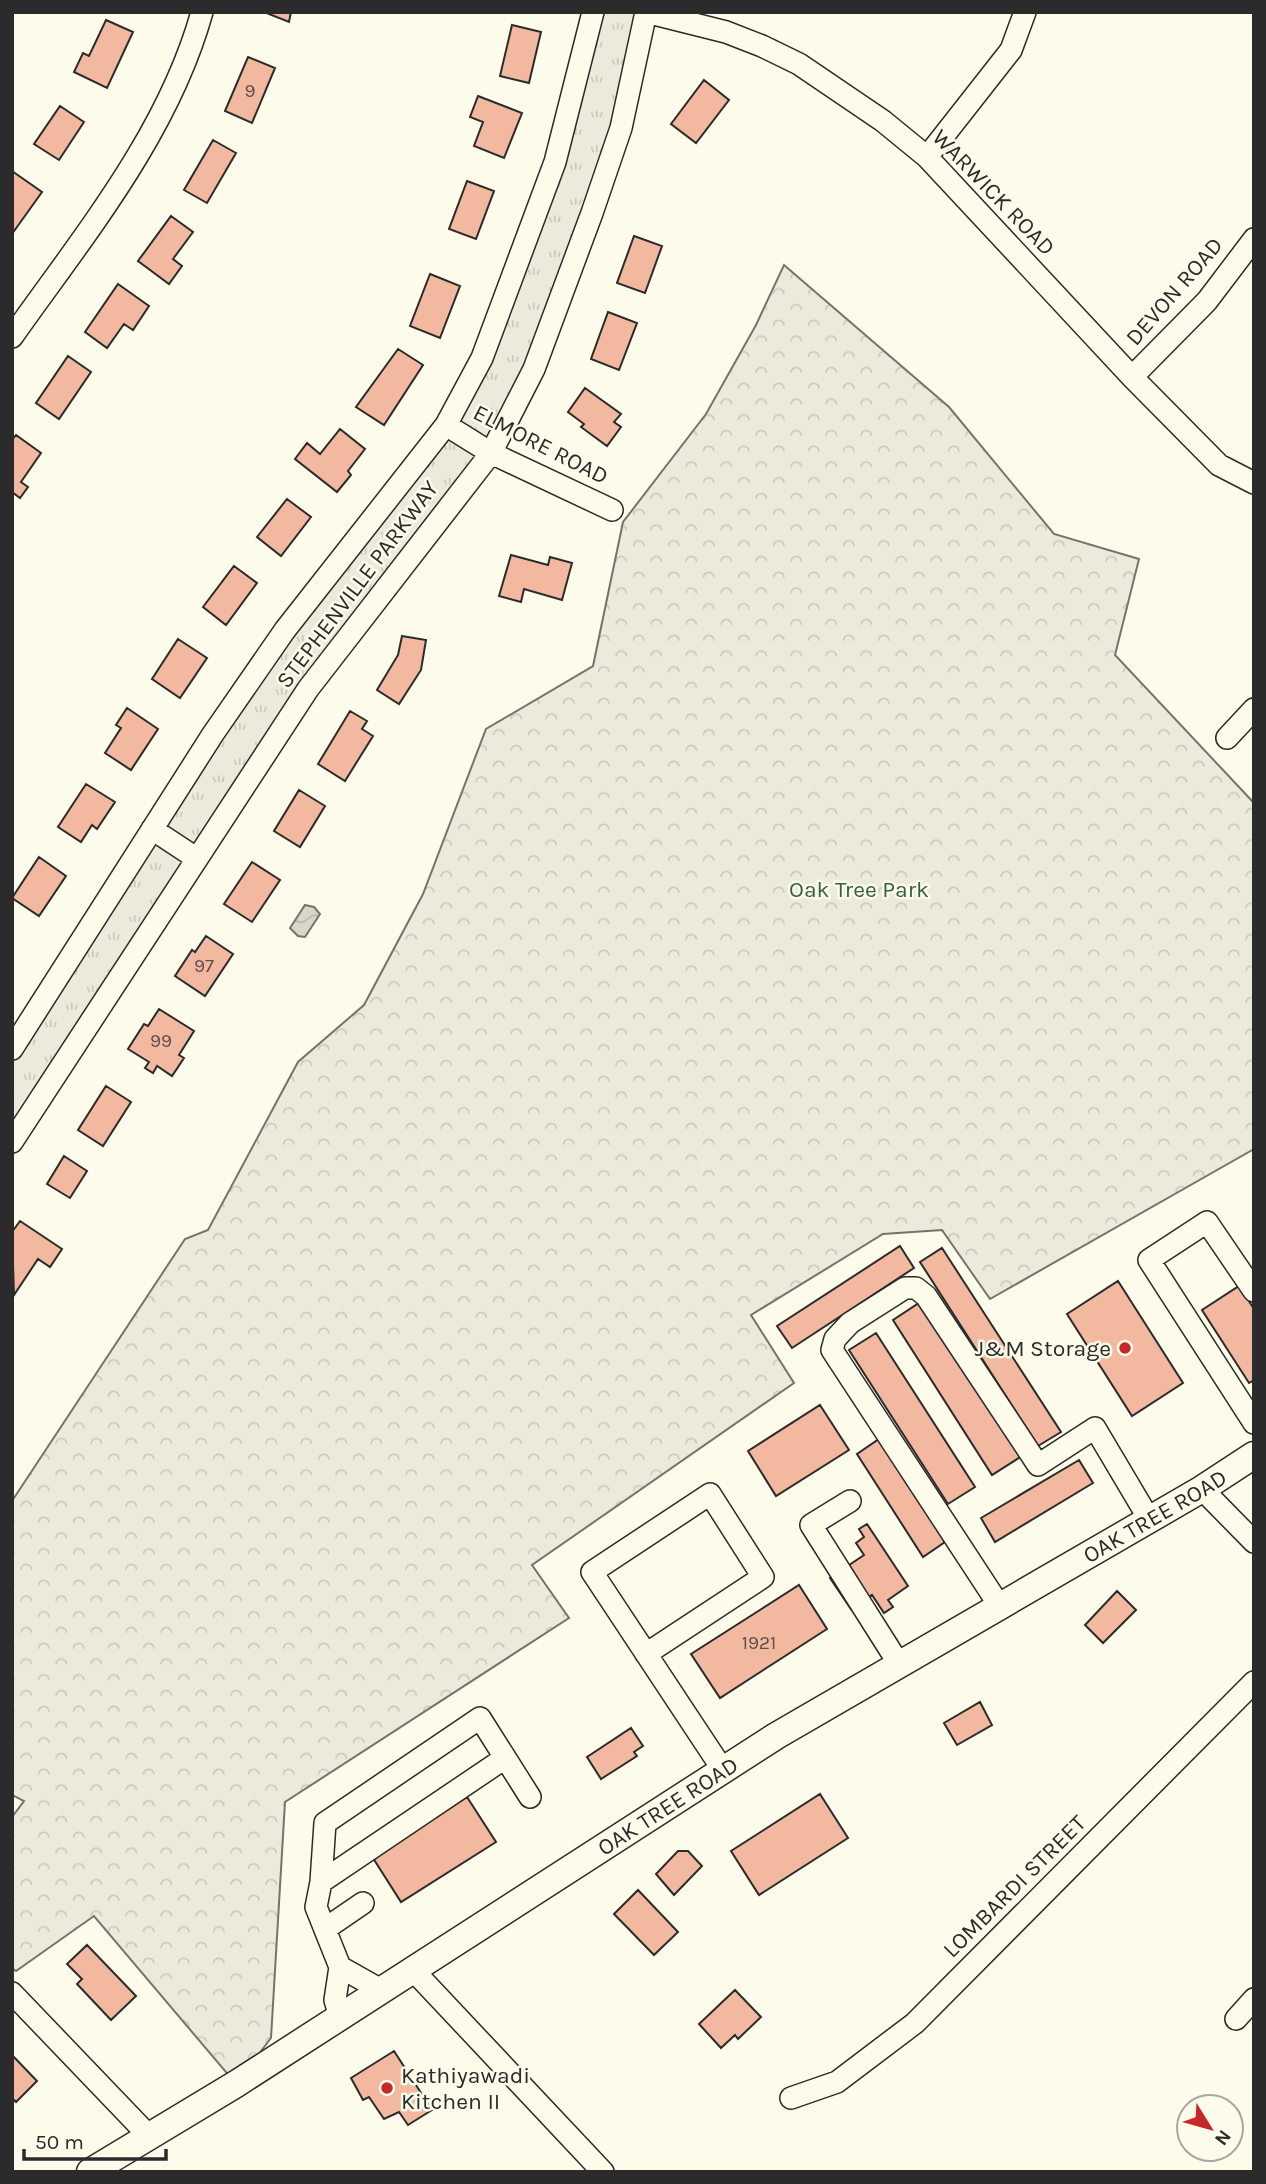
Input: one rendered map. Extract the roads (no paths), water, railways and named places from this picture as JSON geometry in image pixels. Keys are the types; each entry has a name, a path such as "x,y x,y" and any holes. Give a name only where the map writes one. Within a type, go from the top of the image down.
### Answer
{"main road":[{"name":"OAK TREE ROAD","path":"90,2172 340,2017 723,1770 999,1605 1202,1489 1254,1455"}],"street":[{"path":"12,337 112,196 148,139 184,61 202,12"},
{"name":"STEPHENVILLE PARKWAY","path":"12,1049 213,734 285,630 446,425 482,358 555,162 593,12"},
{"name":"STEPHENVILLE PARKWAY","path":"12,1142 309,689 491,453 534,369 592,213 621,128 646,12"},
{"name":"WARWICK ROAD","path":"646,12 726,32 799,65 883,121 927,157 1132,377 1219,465 1254,483"},
{"path":"927,157 1011,50 1025,12"},
{"name":"DEVON ROAD","path":"1132,377 1207,301 1254,239"},
{"name":"ELMORE ROAD","path":"446,425 491,453 612,510"},
{"path":"1227,738 1254,709"},
{"path":"152,829 196,858"},
{"path":"1254,1291 1207,1223 1149,1260 1254,1423"},
{"path":"999,1605 832,1350 835,1339 850,1323 905,1288 916,1288 926,1296 1038,1465 1095,1428 1149,1519"},
{"path":"1202,1489 1254,1542"},
{"path":"646,1654 763,1577 710,1494 592,1572 646,1654 723,1770"},
{"path":"850,1501 811,1525 899,1664"},
{"name":"LOMBARDI STREET","path":"791,2098 837,2082 915,2023 1254,1682"},
{"path":"340,2017 335,2000 340,1967 316,1907 321,1882 325,1823 480,1718 530,1797"},
{"path":"321,1882 505,1759"},
{"path":"325,1929 363,1903"},
{"path":"340,1967 381,1990"},
{"path":"413,1970 603,2172"},
{"path":"12,1993 149,2136"},
{"path":"1236,2018 1254,2000"}],"water":[{"path":"305,905 314,907 320,914 305,937 298,936 290,928"}],"place":[{"name":"J&M Storage","path":"1125,1348"},
{"name":"Kathiyawadi Kitchen II","path":"387,2088"}],"park label":[{"name":"Oak Tree Park","path":"859,889"}]}
